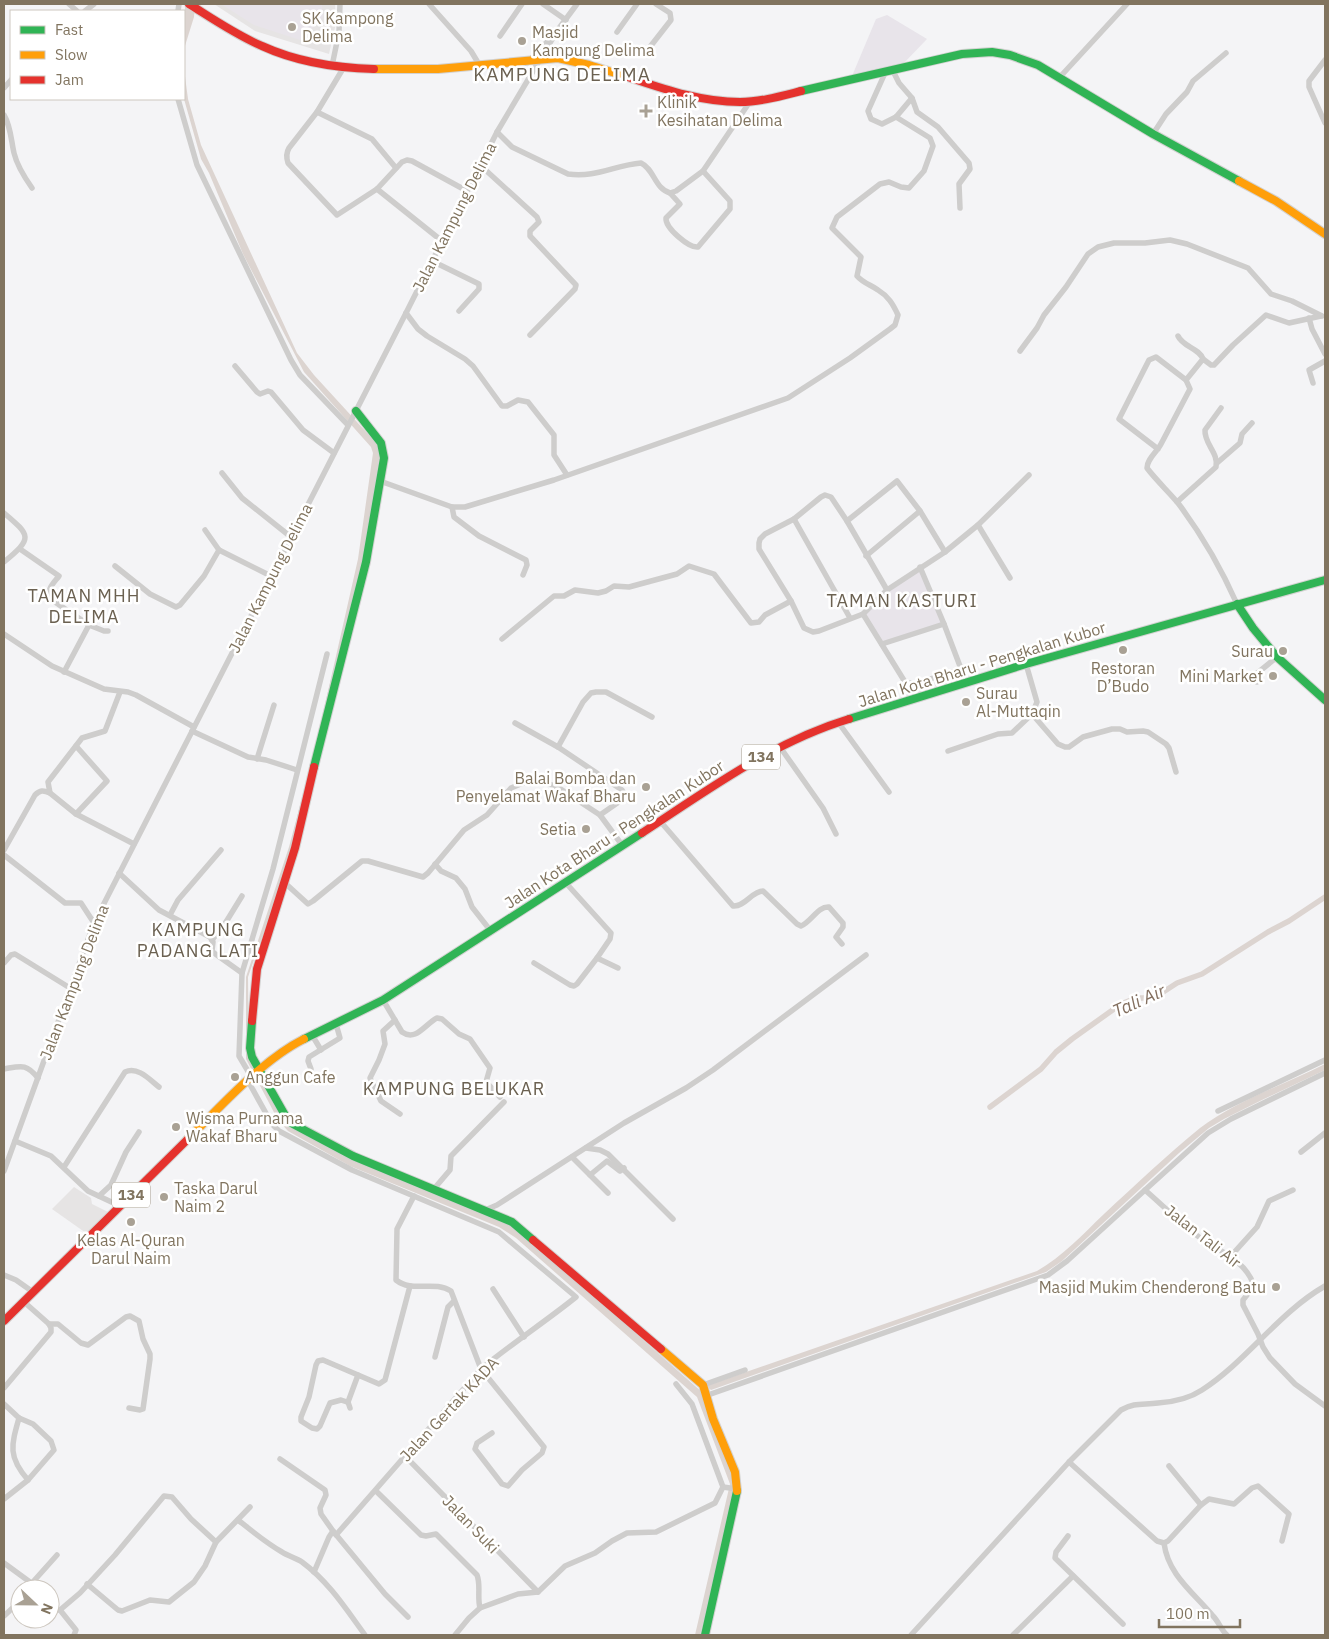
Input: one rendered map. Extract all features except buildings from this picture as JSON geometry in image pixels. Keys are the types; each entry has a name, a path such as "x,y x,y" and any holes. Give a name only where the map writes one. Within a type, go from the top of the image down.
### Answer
{"street":[{"path":"189,4 202,8 237,34 269,49 301,60 332,66 426,70 560,59 585,64 696,98 729,103 749,103 962,54 984,51 999,52 1022,58 1059,78 1153,134 1276,201 1325,234"},
{"path":"332,66 340,32 340,4"},
{"path":"429,4 471,51 480,66"},
{"path":"500,36 522,4"},
{"path":"543,4 566,20"},
{"name":"Jalan Kampung Delima","path":"4,1171 94,923 497,132 558,31 577,4"},
{"path":"617,32 637,4"},
{"path":"646,52 670,20 670,13 656,4"},
{"path":"1059,78 1127,4"},
{"path":"529,61 558,31"},
{"path":"1153,134 1166,114 1187,92 1192,81 1226,53"},
{"path":"1325,60 1309,81 1309,87 1325,123"},
{"path":"344,67 317,112 286,152 288,163 337,216 377,189 402,162 407,160 467,191"},
{"path":"894,71 899,83 912,98 920,115 938,127 970,164 969,170 959,184 960,208"},
{"path":"885,73 870,106 868,114 871,119 882,124 896,117 912,98"},
{"path":"178,100 197,165 291,360 300,375 348,425"},
{"path":"670,193 676,191 703,171 749,103"},
{"path":"317,112 372,139 396,168"},
{"path":"4,116 12,135 14,155 23,176 32,188"},
{"path":"380,481 452,507 465,507 567,475 788,398 850,358 894,325 898,315 894,306 880,290 861,280 858,276 861,257 832,228 837,217 880,184 889,182 909,188 924,171 933,146 930,138 896,117"},
{"path":"497,132 512,147 568,174 600,174 641,163 647,166 663,190 670,193 680,204 666,218 666,224 672,232 692,247 698,247 732,205 703,171"},
{"path":"480,166 538,217 538,222 530,236 576,285 575,289 530,335"},
{"path":"377,189 442,241"},
{"path":"1020,351 1037,328 1044,314 1066,287 1088,254 1098,247 1114,242 1146,243 1170,240 1186,244 1248,268 1271,294 1292,301 1324,316"},
{"path":"432,261 479,284 479,289 459,311"},
{"path":"406,313 418,329 473,366 502,406 507,406 518,400 528,402 554,435 554,455 567,475"},
{"path":"1178,336 1184,343 1201,355 1203,359 1214,365 1266,315 1288,323 1324,316"},
{"path":"1308,318 1325,354"},
{"path":"1158,450 1119,418 1152,358 1158,358 1186,380 1190,386 1158,450 1148,461 1147,468 1177,502 1204,539 1237,604 1253,628 1277,657 1325,700"},
{"path":"1186,380 1203,359"},
{"path":"1313,383 1309,370 1325,361"},
{"path":"234,366 257,392 260,394 268,391 271,392 303,430 334,452"},
{"path":"1217,463 1205,435 1207,425 1221,408"},
{"path":"355,412 383,448 380,481 366,562 344,653 294,848 255,979 250,1048 252,1057 286,1117 292,1123 353,1156 512,1222 703,1386 708,1395 708,1404 736,1477 738,1489 705,1635"},
{"path":"1177,502 1213,471 1217,463 1239,444 1242,434 1252,423"},
{"path":"222,473 242,498 291,537"},
{"path":"887,590 831,496 821,497 794,519 760,538 759,549 791,601 804,628 808,631 819,631 863,614 887,590 945,552 978,525 1029,475"},
{"path":"847,521 896,482 920,511 945,552"},
{"path":"452,507 454,517 479,536 526,560 527,565 524,574"},
{"path":"866,556 920,511"},
{"path":"4,512 23,529 25,538 20,548 4,562"},
{"path":"794,519 850,618"},
{"path":"978,525 1010,578"},
{"path":"205,530 219,550 271,576"},
{"path":"20,548 60,576 49,591 52,600 89,625 108,631"},
{"path":"115,566 150,594 176,608 204,576 219,550"},
{"path":"502,639 554,596 564,596 575,590 606,592 614,586 629,587 677,574 689,566 714,574 751,623 759,622 765,615 791,601"},
{"path":"920,568 966,682"},
{"name":"Jalan Kota Bharu - Pengkalan Kubor","path":"259,1071 280,1053 383,1000 736,772 780,747 838,722 966,682 1325,580"},
{"path":"863,614 902,679 910,684 962,669"},
{"path":"882,644 944,624"},
{"path":"64,672 89,625"},
{"path":"4,634 44,662 64,672 104,689 136,696 193,729 248,757 266,760 297,770"},
{"path":"327,654 273,869 242,973 239,1056 272,1124 279,1131 352,1170 414,1196 397,1230 395,1278 398,1282 410,1286 440,1286 451,1291 480,1370 544,1447 542,1453 522,1470 508,1486 502,1484 475,1450 477,1444 492,1432"},
{"path":"1257,682 1254,678 1255,675 1277,657"},
{"path":"948,752 998,734 1012,732 1032,714 1037,702 1026,664"},
{"path":"50,792 49,780 84,737 104,732 120,692"},
{"path":"558,747 591,693 606,692 652,717"},
{"path":"257,759 274,705"},
{"path":"1032,714 1058,744 1065,747 1069,747 1083,737 1112,729 1126,732 1143,730 1148,732 1169,748 1176,772"},
{"path":"838,722 889,792"},
{"path":"515,723 558,747 623,792 623,799 600,815"},
{"path":"76,746 107,781 76,814"},
{"path":"780,747 823,808 836,834"},
{"path":"284,883 308,904 313,902 362,861 368,861 420,878 424,876 464,830 487,815 512,788 530,779 539,779 551,784 600,815 622,845"},
{"path":"4,850 34,795 44,790 50,792 76,814 134,844"},
{"path":"660,821 733,906 740,906 758,892 764,891 801,926 822,908 829,907 843,924 836,938 842,944"},
{"path":"170,915 178,900 221,850"},
{"path":"4,855 65,903 80,903 94,923"},
{"path":"435,864 442,871 456,878 465,889 472,907 490,930"},
{"path":"119,874 159,910 208,935 212,940"},
{"path":"534,963 574,986 610,939 611,933 565,882"},
{"path":"242,896 212,940 212,950 242,973"},
{"path":"4,963 11,955 15,954 70,988"},
{"path":"483,1211 498,1205 624,1123 686,1088 713,1070 866,955"},
{"path":"596,958 618,968"},
{"path":"383,1000 402,1032 407,1035 413,1036 437,1018 442,1019 454,1030 470,1039 490,1068 486,1082 502,1099 451,1156 450,1170 433,1190"},
{"path":"394,1020 383,1031 385,1044 370,1078 382,1102 400,1114"},
{"path":"311,1070 308,1059 339,1040 340,1036 336,1024"},
{"path":"312,1035 321,1050"},
{"path":"1218,1111 1325,1060"},
{"path":"4,1069 28,1067 38,1078"},
{"path":"64,1167 125,1072 136,1070 159,1087"},
{"name":"134","path":"4,1321 259,1071"},
{"path":"708,1395 1043,1278 1057,1270 1208,1133 1231,1119 1325,1073"},
{"path":"99,1196 111,1185 126,1152 139,1132"},
{"path":"1301,1152 1325,1133"},
{"path":"15,1141 44,1152 64,1167 88,1191 120,1206"},
{"path":"586,1148 600,1150 608,1154 673,1219"},
{"path":"572,1157 608,1194"},
{"path":"590,1175 607,1161 620,1171 624,1168"},
{"name":"Jalan Tali Air","path":"1145,1190 1194,1234 1245,1268 1254,1284 1254,1288 1242,1302 1263,1348 1295,1384 1325,1406"},
{"path":"1230,1257 1257,1227 1269,1202 1294,1190"},
{"name":"Jalan Gertak KADA","path":"314,1572 329,1537 376,1491 480,1370 505,1349 524,1337 576,1297 499,1232 414,1196"},
{"path":"4,1275 16,1280 33,1292"},
{"path":"358,1375 349,1405 341,1400 330,1403 320,1426 316,1428 312,1428 300,1421 309,1398 318,1361 323,1360 358,1375 379,1384 385,1380 410,1286"},
{"path":"911,1635 1069,1462 1121,1410 1139,1403 1158,1403 1181,1399 1200,1392 1218,1379 1298,1304 1325,1286"},
{"path":"494,1289 524,1337"},
{"path":"4,1388 49,1337 52,1328 23,1301"},
{"path":"435,1357 448,1307 454,1301"},
{"path":"48,1324 51,1322 58,1324 81,1343 88,1345 130,1316 139,1322 150,1359 143,1408 140,1410 129,1408"},
{"path":"703,1386 745,1370"},
{"path":"455,1635 480,1608 518,1594 538,1592 565,1566 595,1553 626,1533 655,1532 715,1503 723,1488 692,1404 676,1384"},
{"path":"4,1404 19,1418 33,1424 54,1446 52,1454 28,1480 4,1499"},
{"path":"19,1418 15,1434 14,1458 18,1468 28,1480"},
{"name":"Jalan Suki","path":"405,1456 538,1592"},
{"path":"280,1459 325,1490 326,1495 320,1510 335,1533 389,1598 408,1617"},
{"path":"1069,1462 1157,1541 1168,1542 1209,1499 1234,1504 1252,1488 1258,1486 1289,1514 1282,1541"},
{"path":"1169,1466 1202,1505"},
{"path":"723,1488 738,1489"},
{"path":"376,1491 421,1535 436,1534 477,1575 479,1579 478,1601 480,1608"},
{"path":"74,1635 76,1630 60,1610 115,1555 164,1496 172,1497 191,1519 216,1542"},
{"path":"88,1584 118,1610 122,1611 150,1600 169,1602 188,1588 200,1574 216,1542 250,1507"},
{"path":"238,1520 275,1548 301,1561 314,1572 331,1589 365,1635"},
{"path":"1068,1536 1056,1552 1055,1558 1123,1624"},
{"path":"1164,1543 1171,1569 1215,1618 1227,1635"},
{"path":"39,1579 58,1555"},
{"path":"4,1563 25,1579"},
{"path":"1013,1635 1073,1576"}],"shaded area":[{"path":"185,4 195,4 194,17 185,46 185,10"},
{"name":"SK Kampong Delima","path":"214,4 335,4 336,23 329,54 255,31"},
{"name":"SK Kampong Delima","path":"221,4 322,4 323,17 300,40 254,25"},
{"path":"887,15 927,39 902,65 852,76 876,19"},
{"path":"185,76 188,99 201,145 297,353 314,375 379,446 380,453 363,563 293,847 248,977 249,1055 291,1127 354,1161 502,1221 521,1232 703,1393 737,1483 700,1635 695,1635 730,1484 697,1397 516,1238 499,1227 350,1166 288,1131 278,1120 246,1059 246,977 289,847 314,753 358,559 373,453 371,447 304,372 243,254 209,173 201,159 184,100"},
{"path":"920,567 944,624 882,644 863,614 887,590"},
{"path":"956,676 955,680 906,696 901,693 904,686 906,691"},
{"path":"1325,1064 1325,1070 1209,1128 1179,1153 1062,1261 1046,1272 711,1390 706,1386 1037,1271 1064,1252 1151,1170 1200,1128 1229,1109"},
{"path":"74,1187 91,1198 92,1204 108,1212 86,1233 52,1209"}],"waterway":[{"name":"Tali Air","path":"990,1107 1041,1069 1056,1052 1072,1039 1121,1004 1136,998 1154,998 1177,983 1202,974 1325,897"}],"traffic: fast":[{"path":"801,91 962,54 992,52 1010,55 1038,65 1153,134 1239,181"},
{"path":"314,767 366,562 384,458 381,443 356,411"},
{"path":"849,719 1026,664 1325,580"},
{"path":"1237,604 1253,628 1277,657 1325,700"},
{"path":"304,1039 383,1000 642,833"},
{"path":"252,1021 250,1048 252,1057 291,1123 353,1156 512,1222 533,1240"},
{"path":"705,1635 737,1491"}],"traffic: slow":[{"path":"374,69 438,69 558,58 628,77"},
{"path":"1239,181 1276,201 1325,234"},
{"path":"187,1140 257,1071 288,1048 304,1039"},
{"path":"661,1349 703,1385 713,1419 735,1472 737,1491"}],"traffic: jam":[{"path":"189,4 225,27 275,52 317,63 374,69"},
{"path":"628,77 683,94 711,100 755,101 801,91"},
{"path":"642,833 716,784 768,754 794,740 849,719"},
{"path":"252,1021 257,969 295,848 314,767"},
{"path":"4,1321 187,1140"},
{"path":"533,1240 661,1349"}],"place":[{"name":"SK Kampong Delima","path":"292,27"},
{"name":"Masjid Kampung Delima","path":"522,41"},
{"name":"Klinik Kesihatan Delima","path":"646,111"},
{"name":"Restoran D’Budo","path":"1123,650"},
{"name":"Surau","path":"1283,651"},
{"name":"Mini Market","path":"1273,676"},
{"name":"Surau Al-Muttaqin","path":"966,702"},
{"name":"Balai Bomba dan Penyelamat Wakaf Bharu","path":"646,787"},
{"name":"Setia","path":"586,829"},
{"name":"Anggun Cafe","path":"235,1077"},
{"name":"Wisma Purnama Wakaf Bharu","path":"176,1127"},
{"name":"Taska Darul Naim 2","path":"164,1197"},
{"name":"Kelas Al-Quran Darul Naim","path":"131,1222"},
{"name":"Masjid Mukim Chenderong Batu","path":"1276,1287"}],"district":[{"name":"KAMPUNG DELIMA","path":"562,74"},
{"name":"TAMAN KASTURI","path":"902,601"},
{"name":"TAMAN MHH DELIMA","path":"84,606"},
{"name":"KAMPUNG PADANG LATI","path":"198,940"},
{"name":"KAMPUNG BELUKAR","path":"454,1089"}]}
